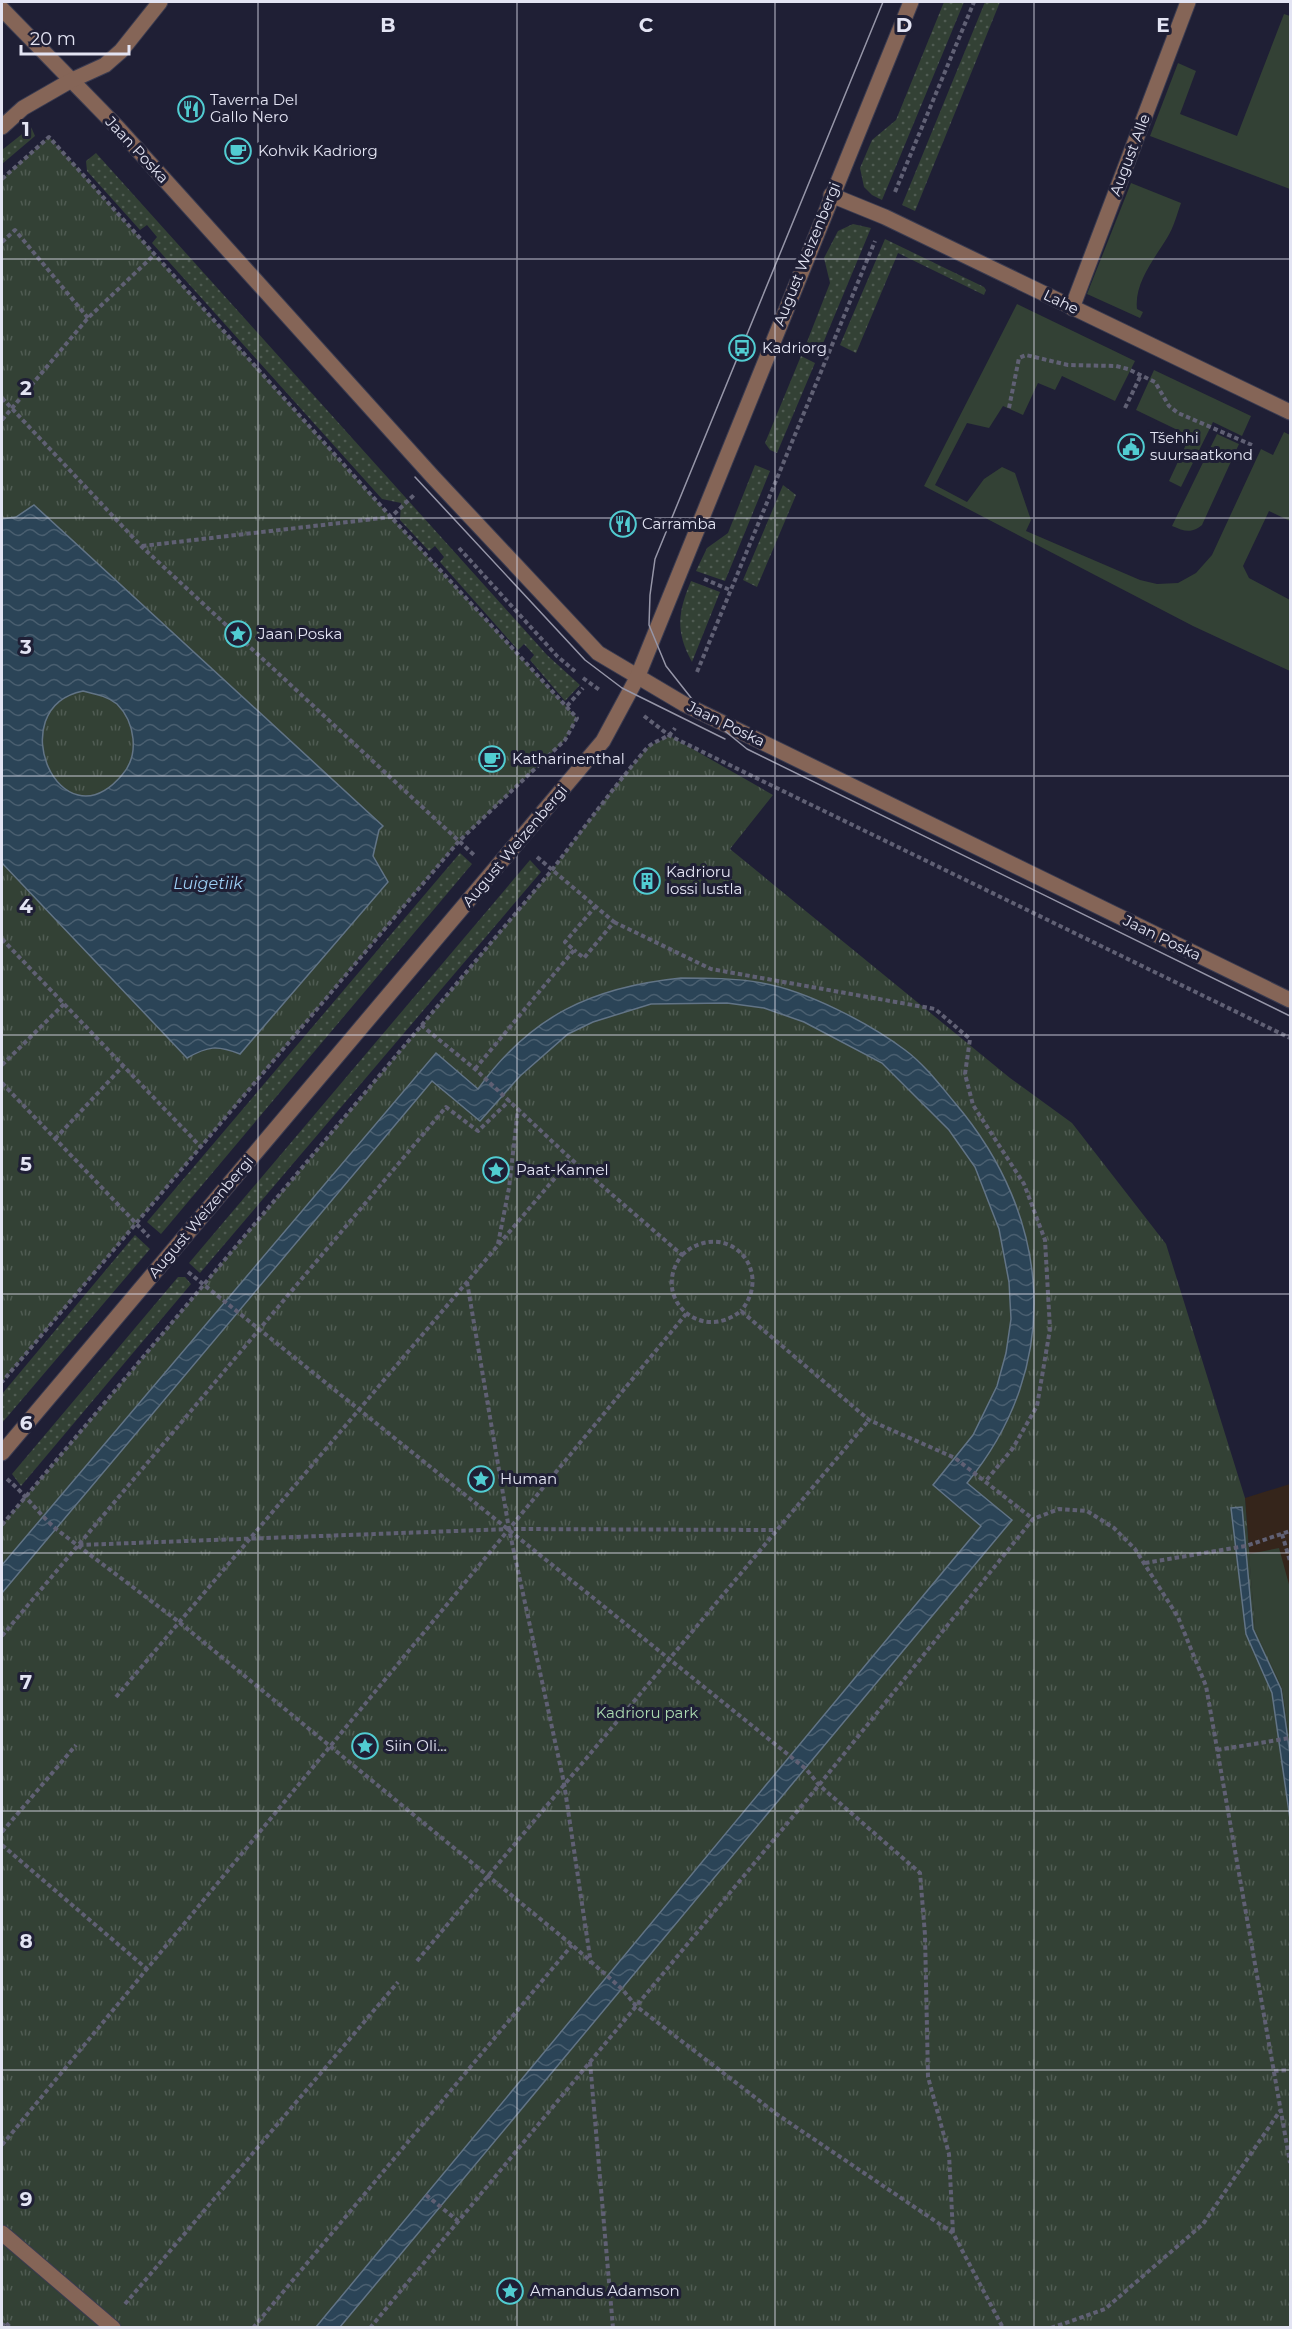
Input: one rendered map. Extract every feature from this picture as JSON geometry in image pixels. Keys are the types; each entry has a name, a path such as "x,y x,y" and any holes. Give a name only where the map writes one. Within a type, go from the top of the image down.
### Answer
{"street":[{"path":"2,127 23,108 70,81 105,65 160,2"},
{"name":"August Weizenbergi","path":"2,1453 603,741 637,678 911,2"},
{"name":"August Alle","path":"1072,308 1188,2"},
{"name":"Jaan Poska","path":"2,9 118,128 433,477 598,654 684,704 1290,1000"},
{"name":"Lahe","path":"831,195 885,217 1290,412"},
{"path":"2,2233 111,2325"}],"path":[{"path":"697,672 974,2"},
{"path":"2,179 49,137 391,518 577,718 566,740 459,841 2,1382"},
{"path":"2,242 15,230 88,318"},
{"path":"2,420 88,318 154,255"},
{"path":"1125,408 1154,347"},
{"path":"1009,408 1015,366 1019,358 1026,356 1068,365 1116,366 1140,375 1158,386 1169,406 1178,413 1252,444"},
{"path":"2,398 141,546 493,871"},
{"path":"141,546 391,518 433,477"},
{"path":"695,575 730,590"},
{"path":"567,706 584,688"},
{"path":"2,1525 552,870 615,786 649,746 670,736 1290,1038"},
{"path":"609,781 615,786"},
{"path":"518,842 614,922 711,969 935,1009 970,1039 965,1074 973,1105 1024,1184 1045,1240 1050,1329 1037,1406 1013,1448 985,1482"},
{"path":"595,907 565,942 584,958 614,922"},
{"path":"2,939 200,1146"},
{"path":"475,1069 574,950"},
{"path":"2,1065 64,1004"},
{"path":"421,1025 475,1069 571,1159 682,1255"},
{"path":"55,1139 123,1066"},
{"path":"2,1083 168,1257 260,1327 806,1768 819,1785 920,1874 925,1935 928,2077 949,2154 954,2233 1003,2328"},
{"path":"2,1636 446,1107 478,1131 510,1101"},
{"path":"498,1246 509,1188 518,1108"},
{"path":"116,1697 571,1159"},
{"path":"710,1241 729,1245 737,1250 749,1264 753,1275 751,1295 741,1311 733,1318 714,1323 695,1320 686,1314 678,1304 672,1283 676,1263 682,1255 690,1248 710,1241"},
{"path":"467,1282 509,1529 564,1784 591,1964"},
{"path":"741,1311 869,1420 955,1458 1034,1519"},
{"path":"2,2145 686,1314"},
{"path":"417,1961 869,1420"},
{"path":"2,1475 27,1496 42,1517 56,1529 179,1622 486,1877 572,1945 622,1989 636,2006 778,2115 954,2233"},
{"path":"370,2328 819,1785 1034,1519 1059,1509 1087,1511 1114,1528 1145,1563 1178,1617 1206,1686 1290,2163"},
{"path":"79,1545 251,1536 509,1529 776,1530"},
{"path":"1145,1563 1246,1546 1290,1531"},
{"path":"1282,1534 1290,1561"},
{"path":"1217,1750 1289,1738"},
{"path":"2,1832 76,1745"},
{"path":"2,1845 147,1969"},
{"path":"254,2328 572,1945"},
{"path":"111,2325 398,1982"},
{"path":"590,2062 613,2328"},
{"path":"1274,2071 1290,2070"},
{"path":"1052,2328 1105,2309 1203,2224 1280,2110"},
{"path":"426,2195 458,2221"},
{"path":"2,2327 5,2322 11,2328"}],"shaded area":[{"path":"1290,1484 1290,1742 1282,1688 1255,1629 1245,1498"}],"green space":[{"path":"944,2 964,2 882,200 872,195 864,187 860,168 872,140 896,120"},
{"path":"985,2 1000,2 915,211 902,205"},
{"path":"1284,14 1290,16 1290,189 1150,136 1178,63 1196,71 1180,114 1237,136"},
{"path":"31,127 35,136 2,164 2,150"},
{"path":"49,137 391,517 577,718 565,740 459,841 2,1382 2,179"},
{"path":"96,153 547,655 580,685 565,701 530,660 534,655 524,644 518,650 440,562 444,557 435,546 429,551 400,520 401,503 382,499 152,243 157,237 147,225 140,230 87,171 86,161"},
{"path":"1131,183 1181,203 1169,234 1142,280 1137,299 1137,309 1143,312 1140,318 1087,294"},
{"path":"853,224 871,228 819,353 805,347 830,283 824,258 838,231"},
{"path":"885,239 986,290 984,295 898,253 856,353 840,345"},
{"path":"1017,304 1135,361 1115,401 1062,376 1055,390 1038,383 1023,415 1003,406 989,428 967,423 935,485 967,502 984,479 1002,467 1015,473 1031,520 1026,531 1140,580 1157,584 1178,583 1196,573 1212,555 1261,449 1273,455 1284,432 1290,435 1290,521 1269,511 1243,566 1249,578 1290,600 1290,671 1193,626 924,486"},
{"path":"801,356 815,363 777,453 770,450 765,443"},
{"path":"1154,370 1251,416 1242,436 1213,422 1181,487 1169,481 1190,436 1136,410"},
{"path":"1217,434 1239,444 1202,525 1187,531 1172,526"},
{"path":"755,465 770,471 725,581 696,571 707,548 728,533"},
{"path":"783,485 796,495 757,587 743,580"},
{"path":"691,581 720,592 692,662 683,641 680,622 683,602"},
{"name":"Kadrioru park","path":"670,736 773,795 730,849 1010,1078 1072,1123 1166,1244 1245,1498 1255,1628 1282,1688 1290,1742 1290,2327 2,2328 2,1525 552,870 615,786 649,746"},
{"path":"460,853 472,864 161,1234 147,1222"},
{"path":"530,860 541,872 200,1273 189,1263"},
{"path":"135,1235 150,1249 2,1423 2,1394"},
{"path":"178,1277 185,1277 191,1284 21,1486 12,1474"},
{"path":"1279,1548 1290,1588 1290,1742 1282,1688 1255,1629 1249,1554"}],"water":[{"name":"Luigetiik","path":"34,505 383,826 379,830 373,856 388,882 240,1054 213,1048 187,1058 2,863 2,519 16,517","holes":["83,691 109,699 117,704 128,720 133,748 128,767 122,775 99,793 78,795 61,785 48,767 43,744 45,722 58,702"]},
{"path":"681,978 742,980 780,987 837,1009 856,1019 905,1050 919,1062 955,1103 987,1147 1011,1194 1027,1242 1034,1292 1031,1341 1020,1390 998,1437 967,1483 1012,1520 340,2327 316,2327 981,1526 933,1485 973,1435 997,1386 1006,1353 1011,1319 1009,1282 999,1229 975,1167 949,1130 882,1063 804,1022 764,1008 727,1003 651,1004 593,1022 568,1034 520,1076 480,1121 432,1081 2,1593 2,1565 436,1053 478,1089 498,1063 520,1042 542,1024 566,1009 620,989"},
{"path":"1242,1507 1253,1629 1281,1689 1290,1755 1290,1819 1272,1693 1246,1634 1231,1508"}],"tram line":[{"path":"883,2 655,559 649,625 666,666 703,713 747,749 1290,1016"},
{"path":"415,477 585,660 622,688 725,739"}],"place":[{"name":"Taverna Del Gallo Nero","path":"191,109"},
{"name":"Kohvik Kadriorg","path":"238,151"},
{"name":"Kadriorg","path":"742,348"},
{"name":"Tšehhi suursaatkond","path":"1131,447"},
{"name":"Carramba","path":"623,524"},
{"name":"Jaan Poska","path":"238,634"},
{"name":"Katharinenthal","path":"492,759"},
{"name":"Kadrioru lossi lustla","path":"647,881"},
{"name":"Paat-Kannel","path":"496,1170"},
{"name":"Human","path":"481,1479"},
{"name":"Siin Oli...","path":"365,1746"},
{"name":"Amandus Adamson","path":"510,2291"}]}
